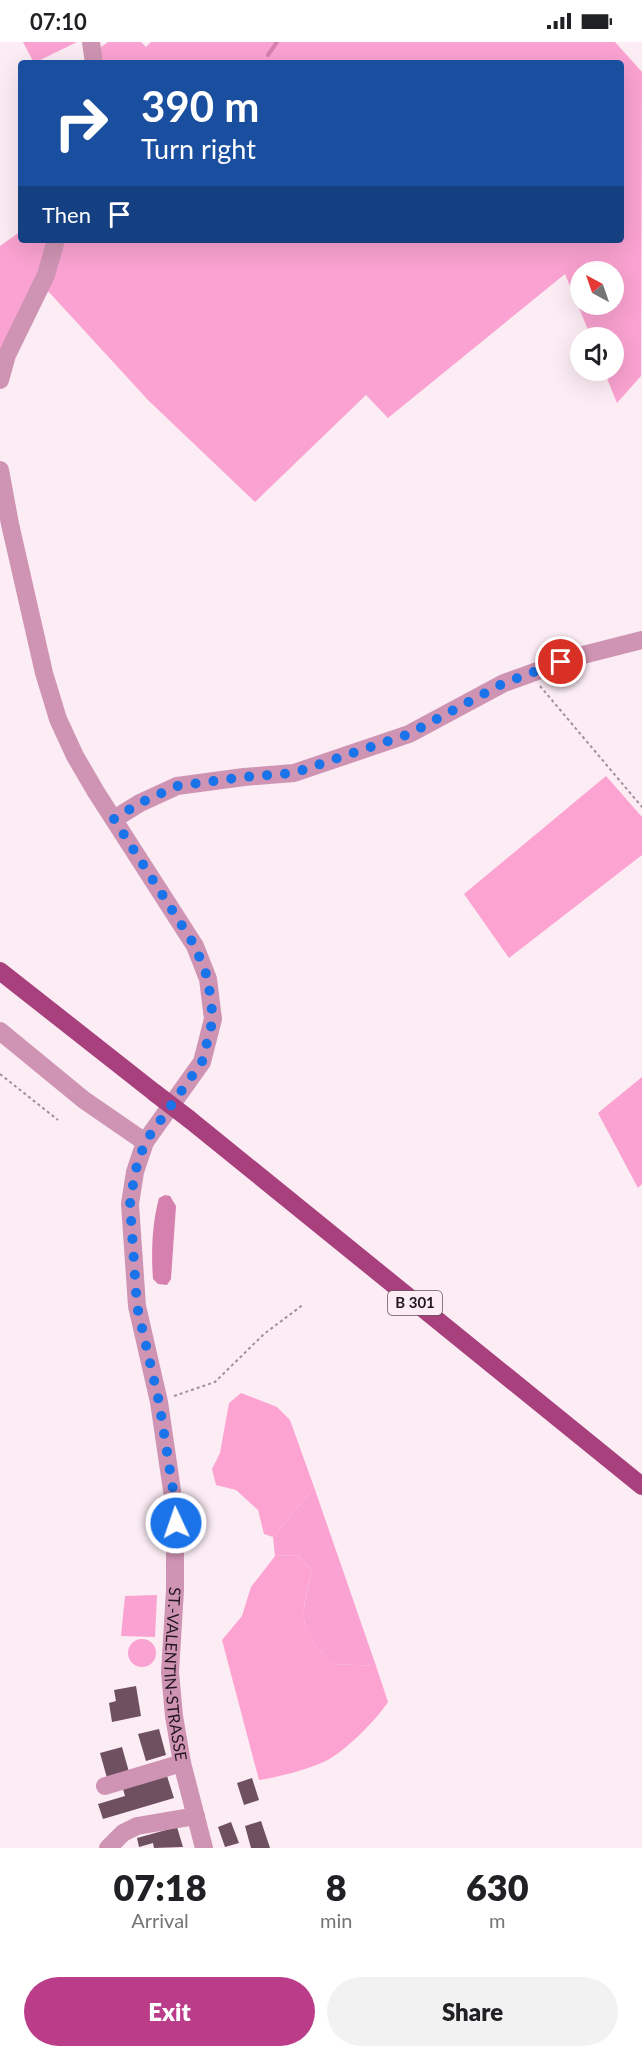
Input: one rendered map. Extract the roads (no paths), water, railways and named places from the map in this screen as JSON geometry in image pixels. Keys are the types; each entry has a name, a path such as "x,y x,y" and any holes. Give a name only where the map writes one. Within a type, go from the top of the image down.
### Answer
{"main road":[{"name":"B 301","path":"0,970 189,1119 642,1486"}],"street":[{"path":"91,42 94,60"},
{"path":"0,380 8,355 46,275 55,243"},
{"name":"ST.-VALENTIN-STRASSE","path":"0,470 44,673 58,719 75,756 195,946 208,979 213,1019 202,1062 145,1142 135,1172 130,1204 137,1306 159,1402 174,1496 175,1590 170,1672 182,1763 204,1848"},
{"path":"114,819 140,803 177,786 294,773 409,734 504,683 579,656 642,640"},
{"path":"0,1031 84,1100 145,1142"},
{"path":"105,1786 182,1763"},
{"path":"108,1848 123,1833 137,1826 196,1816"}],"waterway":[{"path":"268,55 277,42"}]}
